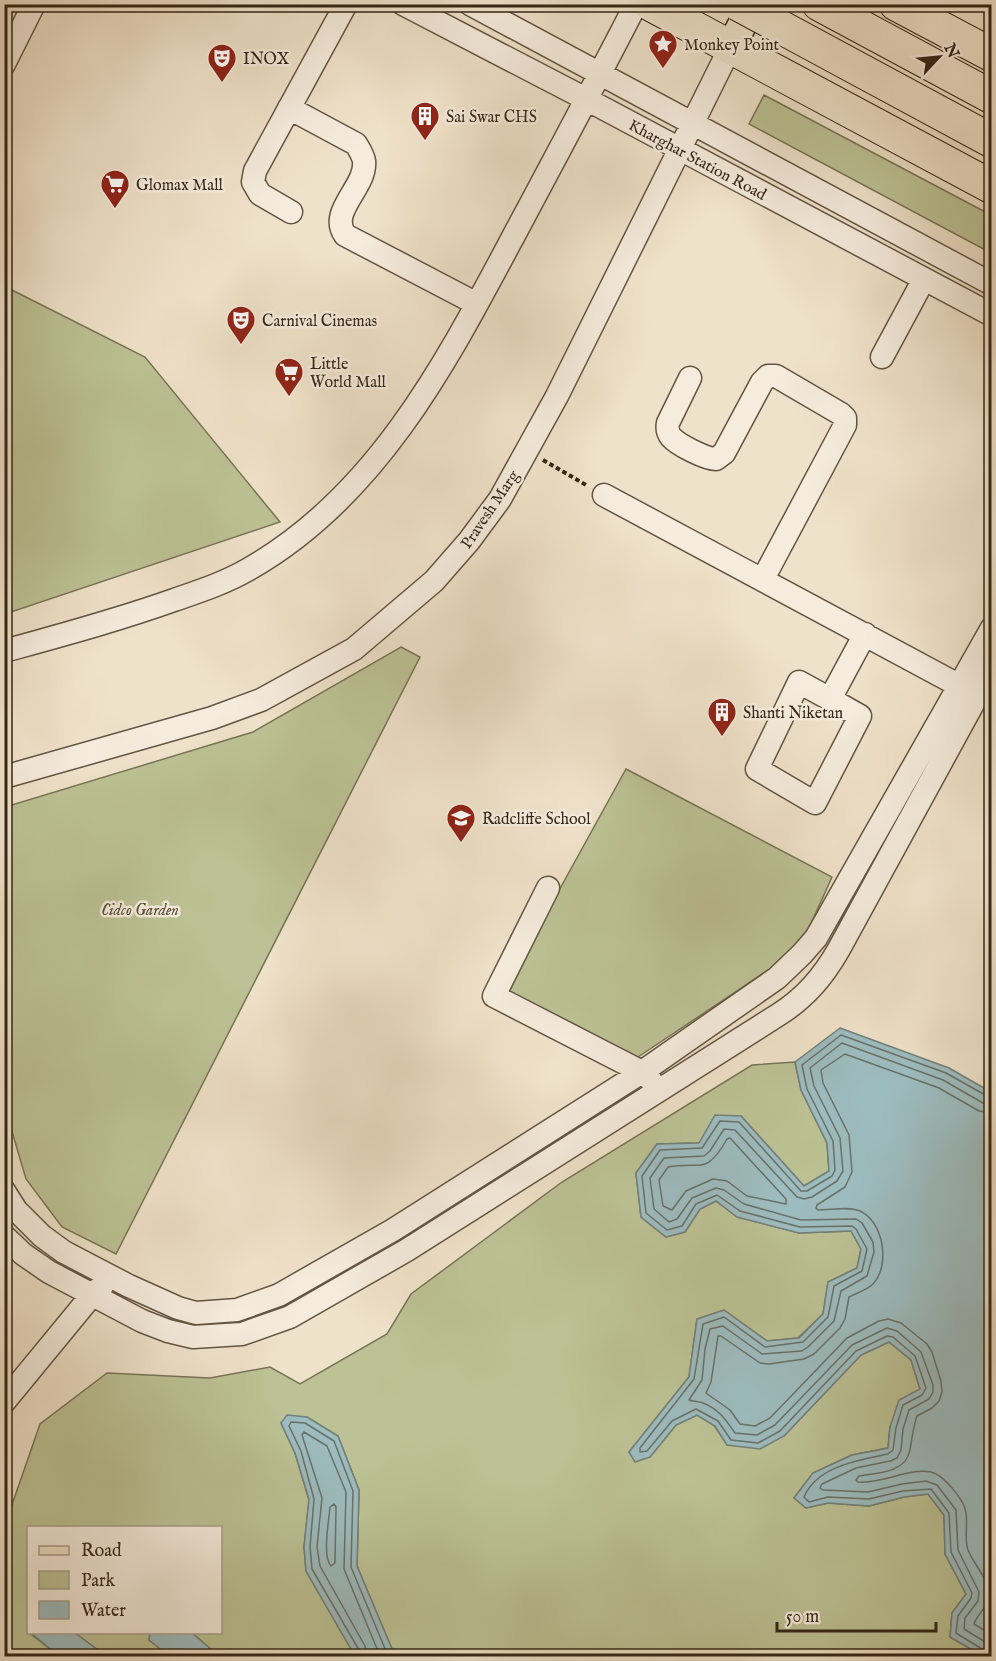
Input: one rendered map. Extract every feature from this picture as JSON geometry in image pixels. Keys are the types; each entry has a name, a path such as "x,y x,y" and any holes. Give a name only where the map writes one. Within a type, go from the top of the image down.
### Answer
{"highway":[{"path":"650,4 992,187"},
{"path":"738,4 992,141"},
{"path":"819,4 992,97"},
{"path":"896,4 992,56"}],"main road":[{"name":"Pravesh Marg","path":"730,48 753,4"}],"street":[{"path":"4,64 34,4"},
{"path":"291,212 260,194 253,182 255,171 346,4"},
{"name":"Kharghar Station Road","path":"403,4 992,315"},
{"name":"Kharghar Station Road","path":"470,4 992,284"},
{"path":"4,651 125,618 213,587 250,569 317,523 374,464 429,387 477,304 636,4"},
{"name":"Pravesh Marg","path":"4,777 212,718 261,700 354,649 434,581 469,541 500,499 527,451 557,396 730,48"},
{"path":"289,108 356,144 361,152 364,161 363,171 340,219 340,229 345,235 477,304"},
{"path":"882,357 924,279"},
{"path":"690,378 668,423 667,430 672,438 709,459 716,459 723,453 762,382 768,376 776,376 845,418 845,426 763,579"},
{"path":"604,495 977,691"},
{"path":"4,1236 49,1272 142,1321 192,1337 242,1334 290,1317 407,1250 796,1003 812,988 828,969 977,691 992,628"},
{"path":"830,699 865,634"},
{"path":"4,1191 16,1210 42,1236 64,1252 154,1299 196,1313 237,1310 279,1295 393,1230 642,1072 777,978 816,938 992,669"},
{"path":"799,682 830,699 860,716 815,803 757,769 799,682"},
{"path":"548,888 494,996 642,1072 661,1090"},
{"path":"4,1402 92,1295 112,1277"}],"path":[{"path":"527,451 604,495"}],"green space":[{"path":"764,95 991,215 991,253 749,124"},
{"path":"4,286 145,357 280,522 5,614"},
{"name":"Cidco Garden","path":"401,647 420,657 116,1254 62,1227 26,1179 5,1108 5,807 253,732"},
{"path":"626,769 832,877 805,937 785,959 635,1059 504,990"},
{"path":"795,1062 801,1090 827,1143 829,1171 804,1186 741,1116 699,1143 657,1144 636,1173 641,1217 666,1237 685,1232 700,1209 716,1201 738,1217 799,1233 851,1231 861,1249 857,1268 828,1282 823,1314 798,1338 767,1341 724,1310 697,1319 689,1377 629,1452 650,1457 676,1425 697,1415 714,1425 727,1445 784,1436 861,1355 889,1342 911,1360 920,1389 890,1427 888,1448 852,1455 813,1473 794,1498 806,1508 828,1503 869,1506 904,1497 928,1494 944,1515 945,1554 966,1594 952,1613 950,1637 983,1656 395,1656 357,1566 359,1490 338,1436 307,1417 281,1423 295,1453 309,1500 304,1547 306,1571 355,1656 219,1656 193,1634 222,1634 222,1526 27,1526 27,1634 31,1634 59,1656 5,1656 5,1525 40,1424 107,1373 210,1378 270,1367 300,1384 387,1334 411,1294 562,1182 752,1065"},
{"path":"76,1634 150,1634 149,1640 169,1656 106,1656"}],"water":[{"path":"840,1028 949,1068 991,1092 991,1656 983,1656 950,1637 952,1613 966,1594 945,1554 944,1515 928,1494 904,1497 869,1506 828,1503 806,1508 794,1498 813,1473 852,1455 888,1448 890,1427 899,1400 920,1389 911,1360 889,1342 861,1355 784,1436 760,1449 727,1445 715,1426 697,1415 676,1425 650,1457 635,1462 629,1452 689,1377 697,1319 724,1310 767,1341 799,1338 823,1314 828,1282 857,1268 861,1249 851,1231 799,1233 737,1217 716,1201 700,1209 685,1232 666,1237 641,1217 636,1173 657,1144 699,1143 715,1115 741,1116 804,1186 829,1171 827,1143 801,1090 795,1062"},
{"path":"287,1415 307,1417 338,1436 359,1490 357,1566 395,1656 355,1656 306,1571 304,1547 309,1499 295,1453 281,1423"},
{"path":"32,1634 76,1634 106,1656 59,1656"},
{"path":"150,1634 193,1634 219,1656 169,1656 149,1640"}],"place":[{"name":"Monkey Point","path":"663,70"},
{"name":"INOX","path":"222,84"},
{"name":"Sai Swar CHS","path":"425,142"},
{"name":"Glomax Mall","path":"115,210"},
{"name":"Carnival Cinemas","path":"241,346"},
{"name":"Little World Mall","path":"289,398"},
{"name":"Shanti Niketan","path":"722,738"},
{"name":"Radcliffe School","path":"461,844"}]}
